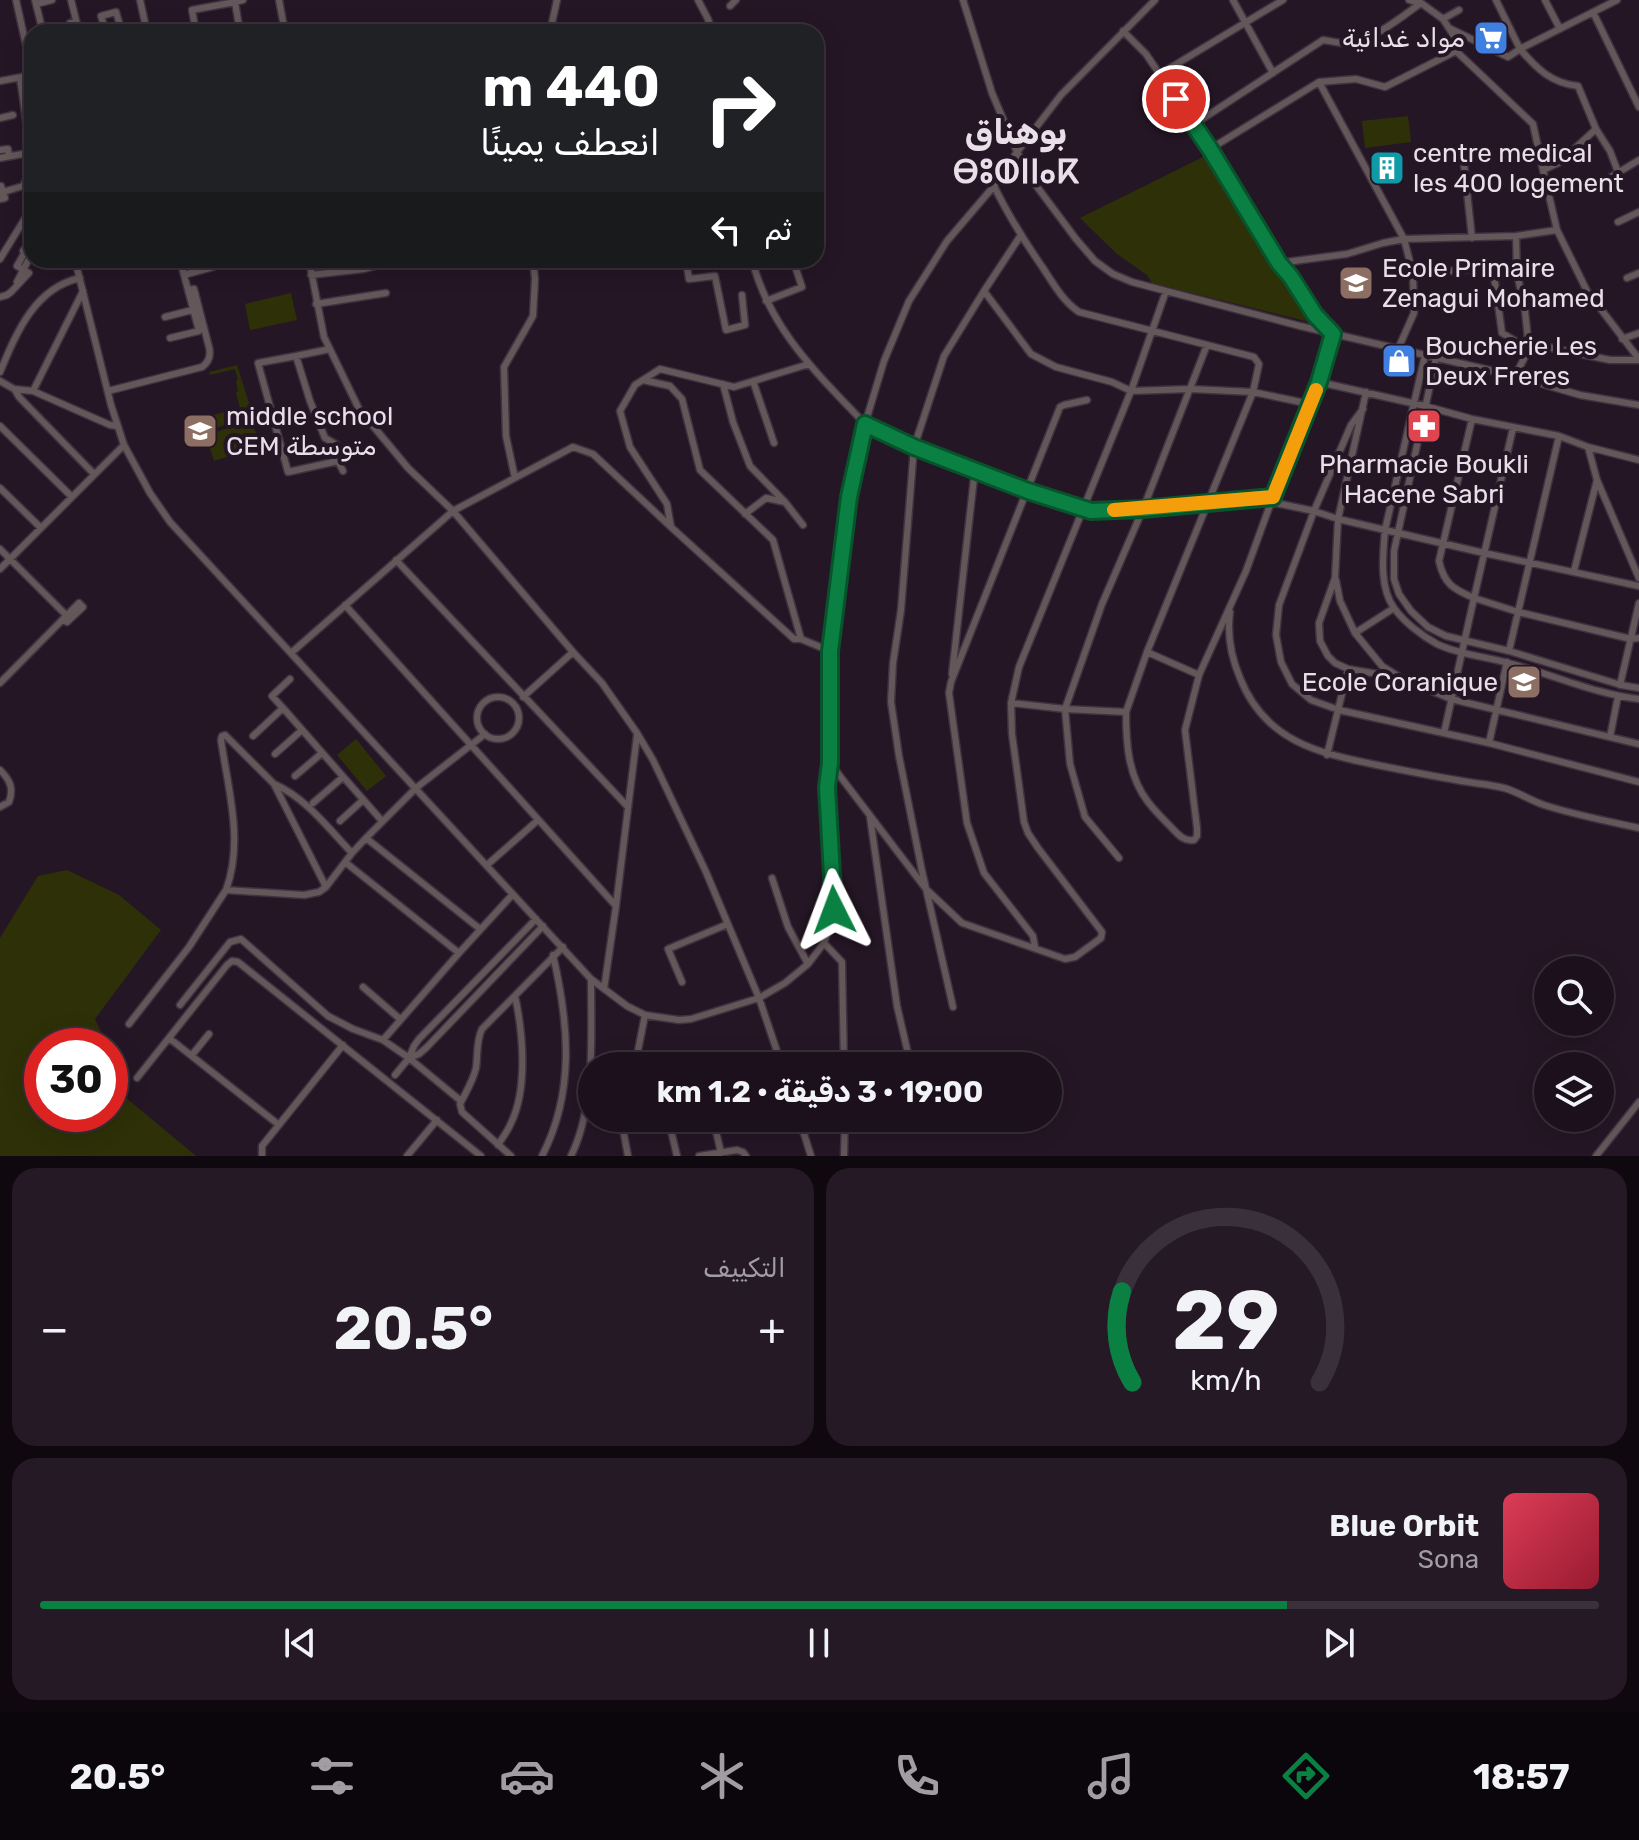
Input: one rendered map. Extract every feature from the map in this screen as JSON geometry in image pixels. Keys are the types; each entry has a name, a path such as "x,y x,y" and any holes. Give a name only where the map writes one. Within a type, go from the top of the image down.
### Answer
{"street":[{"path":"16,0 24,37"},
{"path":"41,24 36,2 52,0"},
{"path":"71,0 77,24"},
{"path":"140,0 145,24"},
{"path":"196,0 198,9"},
{"path":"195,24 192,10 243,0"},
{"path":"279,0 284,24"},
{"path":"552,24 557,0"},
{"path":"698,0 709,24"},
{"path":"963,0 992,93 1032,180 1076,239 1095,261 1113,274 1132,282 1333,334 1515,376 1580,395 1639,405"},
{"path":"77,268 117,426 150,493 170,522 591,979 627,1006 645,1015 691,1019 759,998 785,983 808,964 824,943 834,910 827,787 830,763 830,651 849,497 865,424 884,361 909,301 947,241 994,186 1061,95 1155,0"},
{"path":"1233,0 1273,73"},
{"path":"1160,74 1283,0"},
{"path":"1409,0 1421,3 1443,19 1452,33 1456,51 1533,124 1557,230 1587,291 1639,360"},
{"path":"1496,0 1520,49 1548,76 1563,85 1578,86 1618,172"},
{"path":"1545,0 1560,29"},
{"path":"1594,0 1596,11 1639,107"},
{"path":"1448,27 1508,57 1617,0"},
{"path":"235,2 239,24"},
{"path":"1193,125 1323,40 1347,43 1370,36 1421,3"},
{"path":"1443,19 1459,10"},
{"path":"104,24 101,16 116,12 120,24"},
{"path":"70,24 76,21"},
{"path":"1123,31 1146,54 1160,74 1279,263 1315,315 1333,334"},
{"path":"1210,149 1319,82 1356,79 1385,87 1456,51"},
{"path":"0,81 24,77"},
{"path":"20,78 24,116"},
{"path":"1319,82 1404,239 1413,274 1414,313 1398,349"},
{"path":"0,118 13,115"},
{"path":"1543,170 1560,162 1596,129"},
{"path":"0,150 8,149 9,156"},
{"path":"0,158 24,154"},
{"path":"1463,155 1472,238"},
{"path":"1601,183 1639,160"},
{"path":"1,192 24,184"},
{"path":"994,186 1021,235 1068,304 1079,312 1258,360 1253,392 1147,652 1126,712 1127,749 1135,777 1147,800 1187,841 1194,840 1197,828 1185,730 1199,675 1246,571 1319,382 1333,334"},
{"path":"1618,222 1636,213 1639,225"},
{"path":"0,259 24,220"},
{"path":"1279,263 1347,254 1404,239 1516,236 1557,230"},
{"path":"953,1007 899,756 891,702 893,663 901,610 914,447 944,356 1021,235"},
{"path":"1515,376 1529,349 1517,273 1516,236"},
{"path":"0,297 11,292 29,273 17,266 24,254"},
{"path":"170,338 199,331 194,289 188,290 182,268"},
{"path":"184,275 209,268"},
{"path":"310,268 324,337 359,409 408,468 453,511 602,683 637,733 706,872 759,998 777,1052"},
{"path":"311,275 368,268"},
{"path":"515,478 506,436 504,367 533,316 534,268"},
{"path":"687,268 689,279 715,276 726,330 745,325 742,295"},
{"path":"754,268 758,285 790,341 865,424 914,447 1028,491 1091,511 1272,499 1338,519 1639,586"},
{"path":"766,301 802,287 796,268"},
{"path":"1413,274 1493,270"},
{"path":"1517,273 1494,276 1502,333 1529,349 1542,346 1610,360 1639,360"},
{"path":"1627,278 1639,273"},
{"path":"0,372 35,305 60,285 80,278"},
{"path":"33,391 83,290"},
{"path":"984,291 1031,354 1056,367 1112,382 1131,391 1190,389 1253,392 1310,404"},
{"path":"830,763 926,889 962,923 1065,959 1075,957 1101,938 1102,932 1028,833 1021,807 1011,703 1019,667 1131,391 1166,291"},
{"path":"316,304 386,293"},
{"path":"108,391 205,365 210,351 196,309"},
{"path":"165,317 196,309"},
{"path":"1622,339 1639,333"},
{"path":"1119,858 1085,817 1070,764 1065,709 1102,604 1207,345"},
{"path":"330,349 258,363 288,472 338,461"},
{"path":"1425,355 1385,530 1383,558 1386,587 1394,608 1418,631 1461,653 1507,662 1618,696 1639,699"},
{"path":"296,356 325,438 337,445 338,461 343,471"},
{"path":"1436,358 1394,551 1394,579 1399,594 1428,627 1446,636 1639,688"},
{"path":"671,527 667,504 630,447 620,411 635,385 660,369 734,387 809,364"},
{"path":"643,380 670,386 682,399 700,470 773,540 801,639"},
{"path":"0,381 14,389 33,391 117,426"},
{"path":"753,381 774,443"},
{"path":"1319,382 1472,419 1559,436 1638,462"},
{"path":"723,384 750,466 803,525"},
{"path":"14,389 94,474"},
{"path":"1366,392 1338,519 1335,578 1340,601 1355,633 1382,666 1401,678 1451,699 1639,744"},
{"path":"951,682 1060,407 1087,400"},
{"path":"1363,409 1351,425 1314,511 1279,605 1276,635 1281,662 1292,684 1311,700 1339,710 1489,743 1639,782"},
{"path":"1472,419 1439,561 1446,582 1461,593 1518,612 1635,638"},
{"path":"0,426 72,497"},
{"path":"1444,733 1513,428"},
{"path":"1509,651 1559,436"},
{"path":"0,569 124,445"},
{"path":"291,653 453,511 573,447 593,454 794,639 830,651"},
{"path":"1588,447 1597,480 1639,578"},
{"path":"975,469 949,693 967,823 984,873 1033,936 1035,947"},
{"path":"1574,571 1597,480"},
{"path":"0,488 41,528"},
{"path":"745,514 766,498 785,502"},
{"path":"0,549 65,617 0,683"},
{"path":"396,560 628,807"},
{"path":"1335,578 1319,623 1320,641 1328,656 1348,669 1401,678"},
{"path":"1610,737 1635,638 1639,603"},
{"path":"1231,604 1228,624 1234,664 1243,687 1256,707 1282,733 1302,745 1327,755 1505,788 1582,816 1639,828"},
{"path":"345,605 616,906"},
{"path":"1355,633 1394,608"},
{"path":"514,705 573,652"},
{"path":"1147,652 1199,675"},
{"path":"1489,743 1507,662"},
{"path":"1327,755 1348,669"},
{"path":"290,679 272,696 382,821"},
{"path":"503,698 514,705 519,718 515,731 504,738 497,739 485,734 477,723 483,703 489,699 503,698"},
{"path":"1011,703 1126,712"},
{"path":"253,736 283,708"},
{"path":"275,754 302,730"},
{"path":"604,989 637,733"},
{"path":"226,890 304,895 319,892 352,853 416,788 485,734"},
{"path":"129,1024 189,947 226,890 233,867 235,839 222,736 226,736 274,784 326,887"},
{"path":"295,776 322,753"},
{"path":"0,770 12,788 9,802 0,807"},
{"path":"313,803 343,777"},
{"path":"274,784 309,809 352,853"},
{"path":"340,821 363,800"},
{"path":"869,813 897,1006 908,1052"},
{"path":"487,865 538,820"},
{"path":"366,838 480,929"},
{"path":"345,862 459,953"},
{"path":"772,878 788,927 808,964"},
{"path":"383,1040 513,894"},
{"path":"392,1079 419,1039 536,919"},
{"path":"682,982 668,949 728,924"},
{"path":"409,1058 423,1051 543,926"},
{"path":"180,1005 230,942 241,939 328,1016 383,1040 461,1101"},
{"path":"824,943 842,962 844,1052"},
{"path":"511,1156 462,1112 461,1101 473,1079 480,1033 563,947"},
{"path":"542,1156 554,1131 565,1091 562,1007 553,955"},
{"path":"137,1078 227,965 235,961 392,1079 481,1156"},
{"path":"571,1156 582,1127 587,1101 591,979"},
{"path":"363,987 400,1019"},
{"path":"498,1145 514,1115 521,1081 521,1032 515,996"},
{"path":"638,1052 645,1015"},
{"path":"192,1055 209,1034"},
{"path":"169,1038 279,1125"},
{"path":"262,1156 262,1146 343,1045"},
{"path":"1596,1156 1639,1102"},
{"path":"407,1156 437,1120"},
{"path":"624,1132 628,1156"},
{"path":"671,1132 677,1156"},
{"path":"716,1132 721,1154"},
{"path":"803,1132 811,1156"},
{"path":"844,1156 845,1132"},
{"path":"699,1156 740,1150 746,1156"}],"green space":[{"path":"1408,116 1411,142 1365,148 1362,121"},
{"path":"1209,154 1276,266 1318,324 1152,283 1147,275 1117,254 1080,218"},
{"path":"291,293 297,320 250,330 245,304"},
{"path":"237,365 253,416 209,430 206,417 240,408 235,369 210,375 209,372"},
{"path":"252,421 260,446 214,461 206,435"},
{"path":"356,739 386,776 367,791 337,755"},
{"path":"67,870 119,895 161,930 95,1019 99,1028 24,1028 24,1132 128,1132 128,1100 196,1156 0,1156 0,938 38,876"}],"slow traffic":[{"path":"1114,510 1273,497 1316,390"}],"place":[{"name":"مواد غدائية","path":"1491,38"},
{"name":"centre medical les 400 logement","path":"1387,168"},
{"name":"Ecole Primaire Zenagui Mohamed","path":"1356,283"},
{"name":"Boucherie Les Deux Freres","path":"1399,361"},
{"name":"Pharmacie Boukli Hacene Sabri","path":"1424,426"},
{"name":"middle school CEM متوسطة","path":"200,431"},
{"name":"Ecole Coranique","path":"1524,682"}],"district":[{"name":"بوهناق ⴱⵓⵀⵏⵏⴰⴽ","path":"1016,152"}],"route":[{"path":"834,910 827,787 830,763 830,651 849,497 865,424 914,447 1028,491 1091,511 1273,497 1319,382 1333,334 1315,315 1279,263 1176,99"}]}
